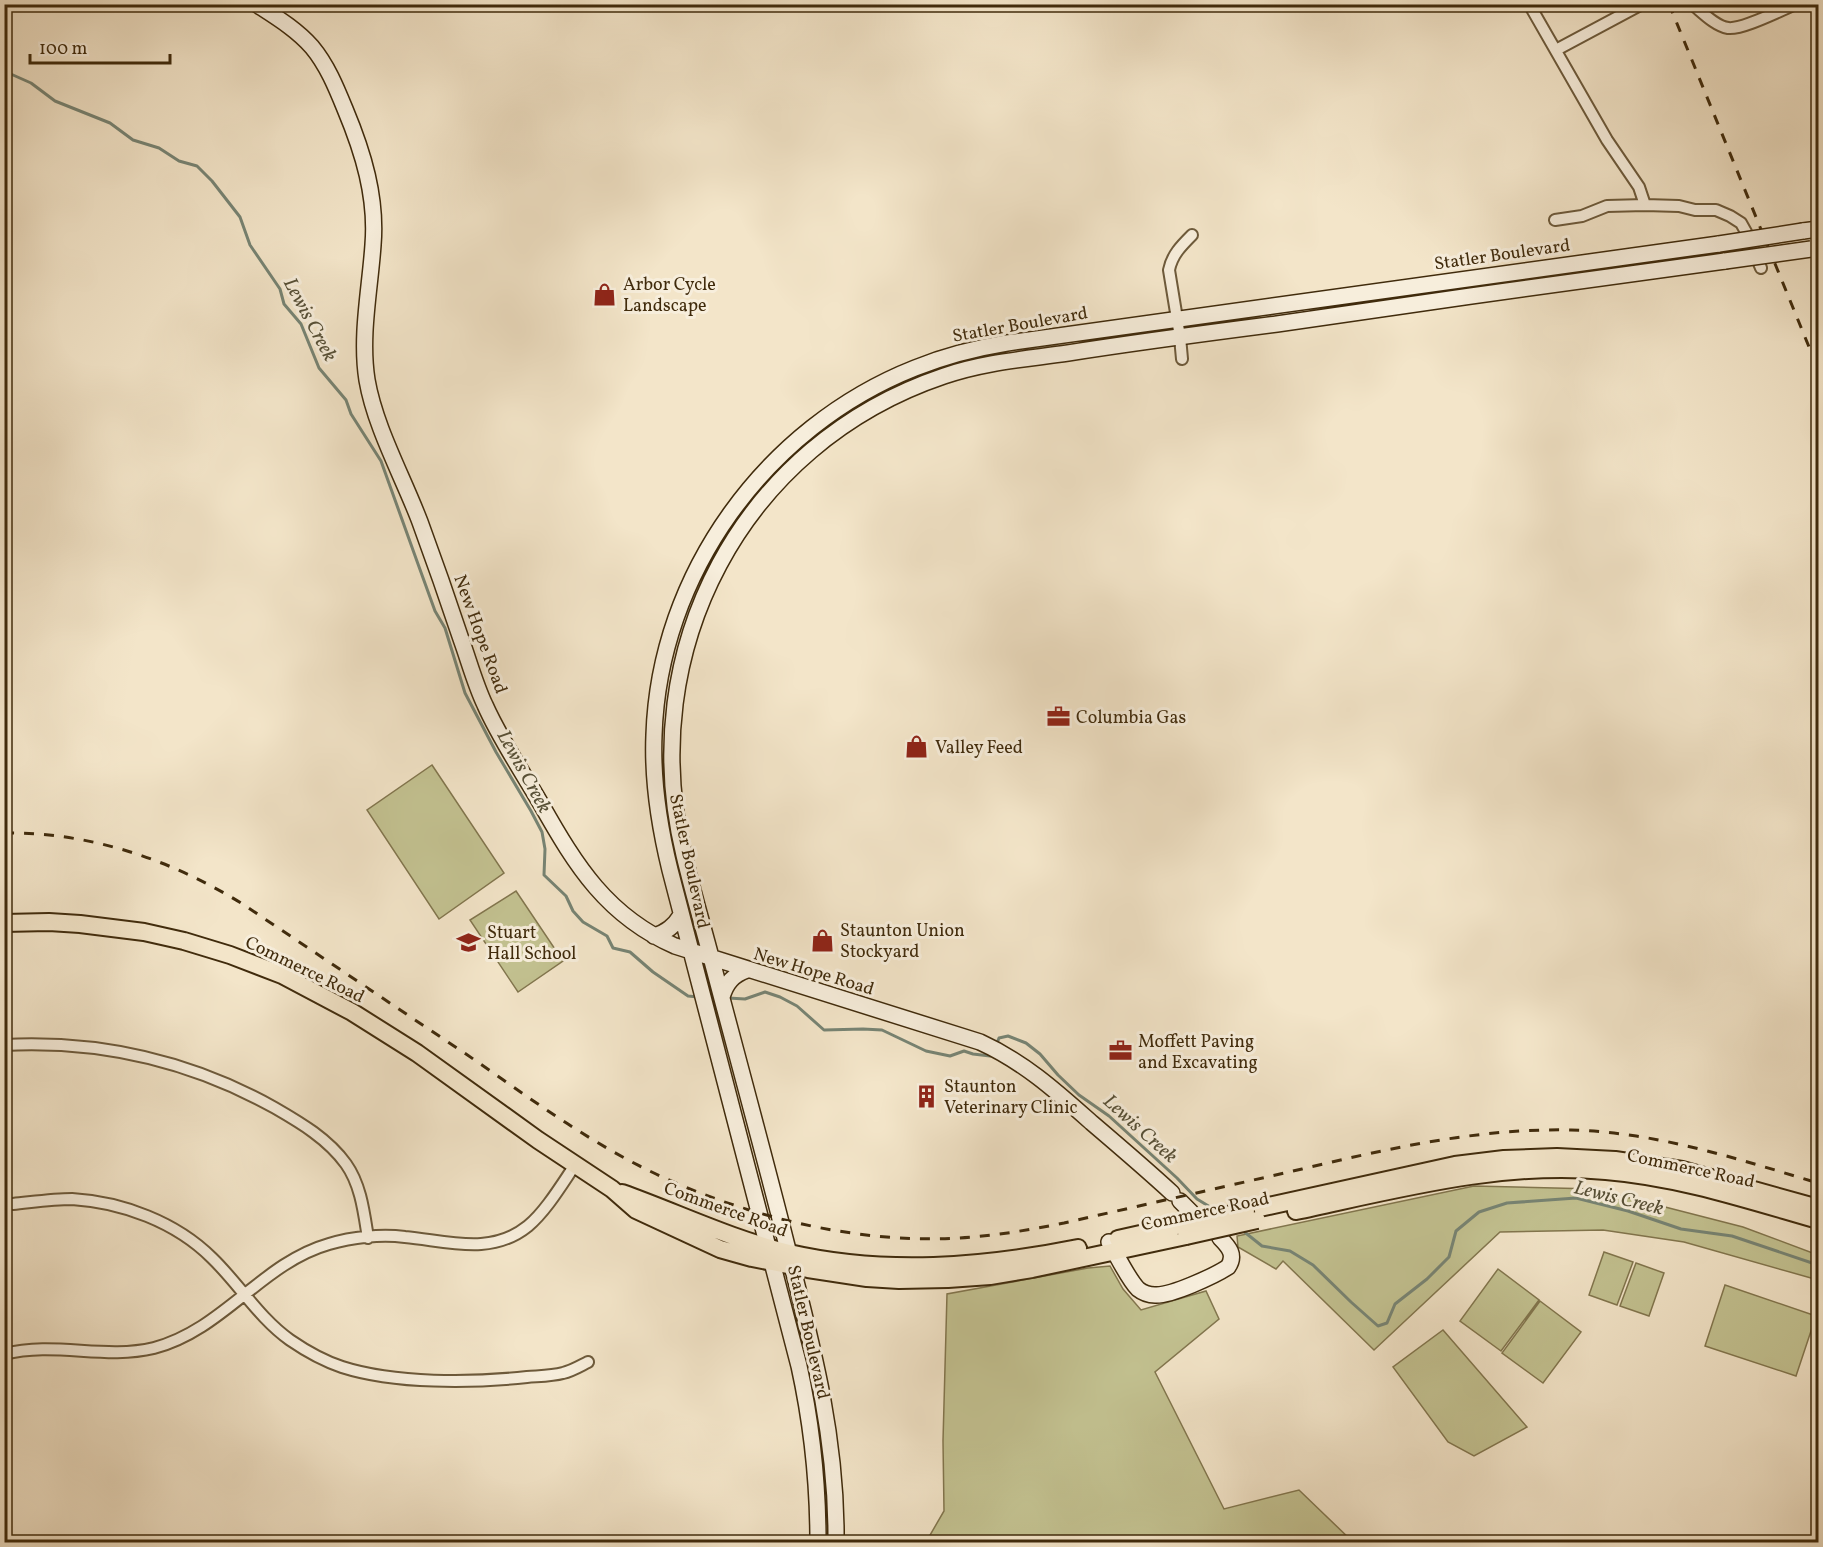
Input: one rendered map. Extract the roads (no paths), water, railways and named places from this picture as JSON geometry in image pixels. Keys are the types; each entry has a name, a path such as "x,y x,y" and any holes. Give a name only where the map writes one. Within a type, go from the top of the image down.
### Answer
{"main road":[{"name":"New Hope Road","path":"256,4 293,29 320,58 337,89 360,147 371,192 374,222 365,342 368,386 380,425 420,522 483,701 521,771 581,870 612,906 633,923 654,936 691,951 713,964 993,1048 1042,1079 1191,1212"},
{"name":"Statler Boulevard","path":"818,1542 817,1484 800,1366 664,846 657,808 653,753 658,690 671,635 690,584 718,531 752,485 792,444 824,419 869,390 917,367 956,354 994,345 1811,230"},
{"name":"Statler Boulevard","path":"836,1542 834,1482 817,1362 685,860 676,815 671,765 672,719 682,661 699,609 725,553 752,513 788,472 826,439 865,413 920,385 950,374 992,364 1815,248"},
{"path":"654,936 669,930 681,915"},
{"name":"Commerce Road","path":"4,923 49,922 104,926 134,931 184,941 266,968 366,1021 612,1189 652,1203 771,1255 791,1260 901,1266 955,1266 1112,1246 1252,1215 1455,1165 1504,1159 1557,1157 1615,1160 1682,1170 1818,1208"},
{"path":"722,997 725,987 741,973"},
{"name":"Commerce Road","path":"1252,1215 1458,1177 1516,1170 1558,1169 1605,1170 1675,1181 1718,1190 1818,1220"},
{"path":"1112,1246 1132,1282 1144,1293 1157,1296 1176,1291 1228,1267 1232,1253 1220,1238"}],"street":[{"path":"1529,4 1607,140 1638,187 1645,205"},
{"path":"1556,50 1642,4"},
{"path":"1692,4 1728,28 1742,26 1796,4"},
{"path":"1555,220 1582,216 1607,206 1679,206 1695,210 1716,210 1741,223 1761,268"},
{"path":"1182,359 1169,270 1171,260 1177,250 1192,235"},
{"path":"4,1045 57,1044 121,1051 194,1070 230,1084 285,1114 322,1139 346,1164 359,1191 368,1238"},
{"path":"4,1354 47,1348 118,1353 155,1347 208,1324 266,1278 298,1257 326,1245 368,1238 406,1237 461,1245 489,1244 502,1240 526,1227 536,1218 575,1165"},
{"path":"13,1204 72,1199 121,1207 166,1225 189,1239 211,1257 273,1326 324,1360 362,1372 437,1381 508,1379 565,1373 588,1362"}],"waterway":[{"name":"Lewis Creek","path":"4,71 31,83 55,101 110,123 133,140 159,148 179,161 197,166 240,217 250,245 280,289 284,304 301,324 319,368 346,400 351,414 381,461 435,611 445,628 465,693 542,832 545,849 544,875 566,896 573,911 583,922 607,936 613,948 630,952 653,972 688,996 698,997"},
{"name":"Lewis Creek","path":"728,998 745,999 765,992 797,1006 824,1030 882,1030 926,1051 950,1056 964,1051 990,1056 993,1052"},
{"name":"Lewis Creek","path":"997,1043 999,1038 1008,1036 1026,1043 1040,1054 1079,1095 1109,1116 1197,1199 1215,1210"},
{"name":"Lewis Creek","path":"1242,1230 1262,1246 1290,1251 1313,1265 1378,1326 1387,1323 1395,1304 1427,1279 1449,1257 1456,1231 1479,1212 1507,1203 1576,1198 1628,1211 1681,1229 1732,1236 1818,1265"}],"railway":[{"path":"1669,4 1818,369"},
{"path":"4,833 67,837 98,843 128,851 186,873 241,903 558,1118 606,1148 656,1174 728,1203 765,1215 843,1232 921,1239 998,1234 1064,1223 1402,1147 1469,1136 1537,1130 1603,1132 1665,1141 1727,1156 1818,1183"}],"place":[{"name":"Arbor Cycle Landscape","path":"605,294"},
{"name":"Columbia Gas","path":"1058,717"},
{"name":"Valley Feed","path":"917,747"},
{"name":"Staunton Union Stockyard","path":"822,940"},
{"name":"Stuart Hall School","path":"469,942"},
{"name":"Moffett Paving and Excavating","path":"1120,1051"},
{"name":"Staunton Veterinary Clinic","path":"926,1096"}]}
